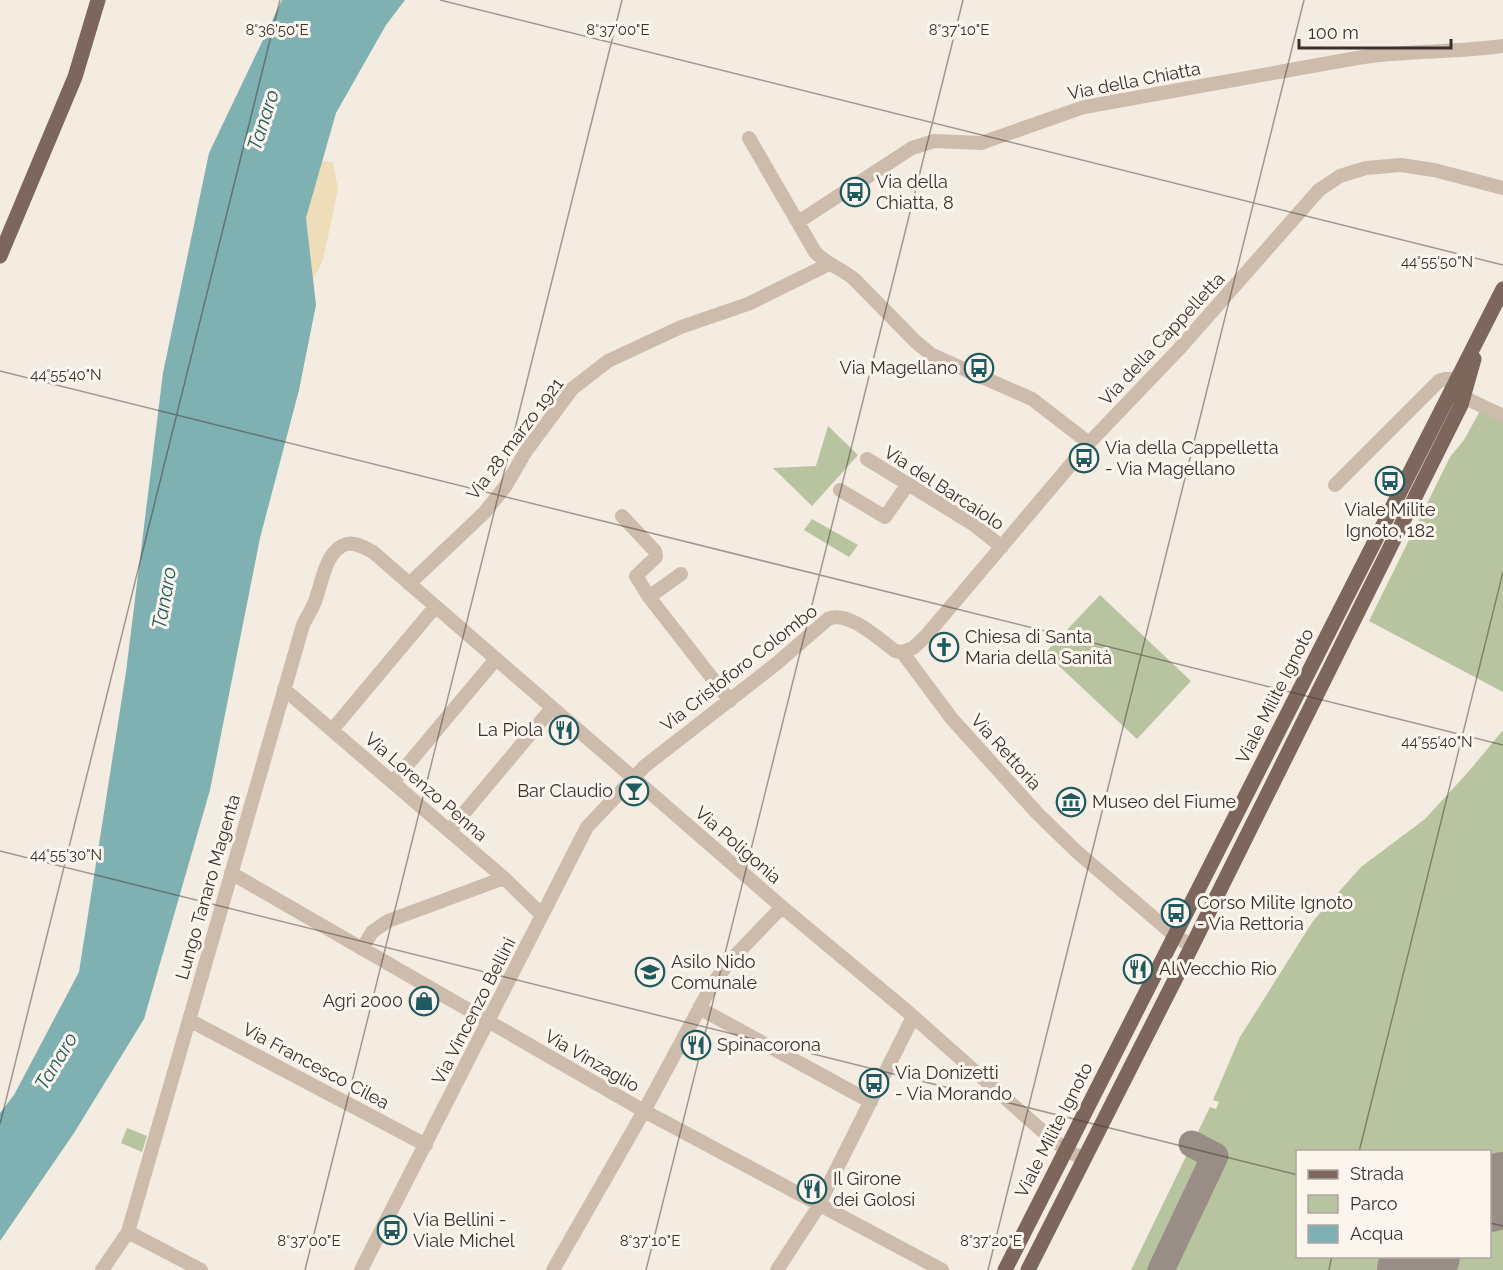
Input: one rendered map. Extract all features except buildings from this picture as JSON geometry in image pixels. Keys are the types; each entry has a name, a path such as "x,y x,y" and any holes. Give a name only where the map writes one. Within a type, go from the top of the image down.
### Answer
{"main road":[{"path":"0,256 75,77 98,0"},
{"name":"Viale Milite Ignoto","path":"1028,1270 1192,946 1503,289"},
{"name":"Viale Milite Ignoto","path":"1005,1270 1174,936 1457,389"}],"street":[{"name":"Via della Chiatta","path":"798,222 912,148 925,142 939,140 981,143 1084,107 1357,58 1392,53 1503,46"},
{"path":"749,138 815,252 829,264 854,279 916,342 932,355 1032,399 1089,443"},
{"name":"Via della Cappelletta","path":"902,652 913,648 925,637 1089,443 1179,349 1319,190 1340,176 1366,168 1401,165 1434,170 1503,189"},
{"name":"Via 28 marzo 1921","path":"409,584 484,513 505,487 526,451 572,389 608,362 681,327 748,304 829,264"},
{"path":"1335,484 1439,381 1445,379 1457,389 1503,416"},
{"name":"Via del Barcaiolo","path":"867,459 973,524 1002,547"},
{"name":"Via del Barcaiolo","path":"840,490 885,517 908,484"},
{"path":"622,516 655,551 656,557 636,576 649,597 730,701"},
{"name":"Lungo Tanaro Magenta","path":"102,1270 128,1232 303,625 314,603 328,562 338,548 348,544 359,545 373,552"},
{"name":"Via Poligonia","path":"373,552 1066,1150 1084,1159"},
{"path":"649,597 681,574"},
{"path":"332,730 435,607"},
{"name":"Via Cristoforo Colombo","path":"633,777 658,754 730,701 828,619 836,616 847,619 895,651 902,652"},
{"name":"Via Rettoria","path":"902,652 952,719 1037,813 1076,851 1174,936 1192,946"},
{"path":"393,782 495,659"},
{"name":"Via Lorenzo Penna","path":"284,689 504,878 542,915"},
{"path":"449,831 552,708"},
{"name":"Via Vincenzo Bellini","path":"361,1270 587,827 633,777"},
{"name":"Via Vinzaglio","path":"231,873 644,1111 942,1270"},
{"path":"362,949 372,932 388,921 504,878"},
{"path":"553,1270 644,1111 712,985 729,962 782,907"},
{"path":"699,1008 871,1102"},
{"path":"777,1270 819,1204 913,1017"},
{"name":"Via Francesco Cilea","path":"189,1020 426,1145"},
{"path":"128,1232 201,1270"}],"green space":[{"path":"1481,409 1503,420 1503,692 1369,621 1450,457 1464,440"},
{"path":"828,426 858,455 812,506 773,468 816,466"},
{"path":"812,519 858,545 849,557 804,530"},
{"path":"1100,595 1191,681 1137,739 1045,653"},
{"path":"1503,730 1503,1270 1131,1270 1210,1107 1216,1109 1219,1102 1213,1100 1240,1037 1313,921 1361,867 1425,819"},
{"path":"127,1128 147,1136 142,1152 121,1143"}],"sand":[{"path":"322,161 333,162 338,189 323,260 313,279 306,218"}],"water":[{"name":"Tanaro","path":"282,0 405,0 386,25 336,113 306,218 316,305 299,390 260,538 210,790 144,1019 74,1133 0,1241 0,1113 14,1095 79,972 126,672 163,373 209,153"}],"taxiway":[{"path":"1161,1270 1215,1156 1192,1144"}],"runway":[{"path":"1491,1197 1503,1186"},
{"path":"1411,1270 1424,1258"}],"place":[{"name":"Via della Chiatta, 8","path":"855,192"},
{"name":"Via Magellano","path":"979,368"},
{"name":"Via della Cappelletta - Via Magellano","path":"1084,458"},
{"name":"Viale Milite Ignoto, 182","path":"1390,481"},
{"name":"Chiesa di Santa Maria della Sanità","path":"944,647"},
{"name":"La Piola","path":"564,730"},
{"name":"Bar Claudio","path":"634,791"},
{"name":"Museo del Fiume","path":"1071,802"},
{"name":"Corso Milite Ignoto - Via Rettoria","path":"1176,913"},
{"name":"Al Vecchio Rio","path":"1138,969"},
{"name":"Asilo Nido Comunale","path":"650,972"},
{"name":"Agri 2000","path":"424,1001"},
{"name":"Spinacorona","path":"696,1045"},
{"name":"Via Donizetti - Via Morando","path":"874,1083"},
{"name":"Il Girone dei Golosi","path":"812,1189"},
{"name":"Via Bellini - Viale Michel","path":"392,1230"}]}
